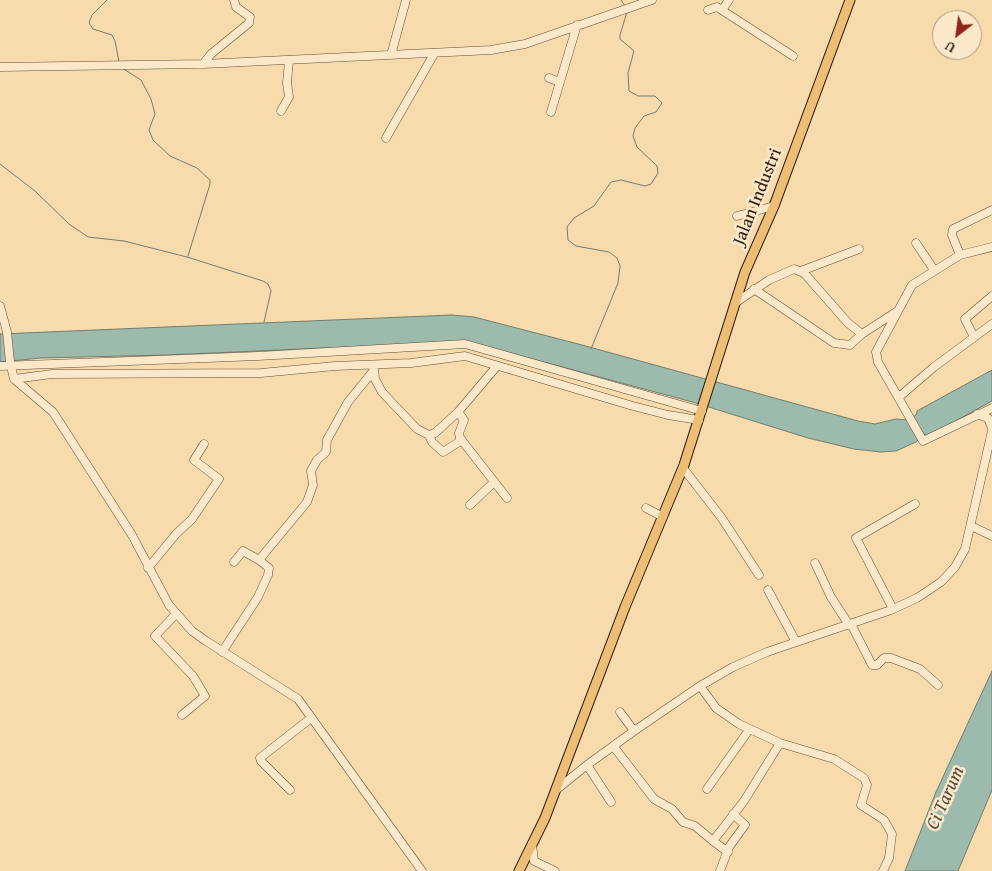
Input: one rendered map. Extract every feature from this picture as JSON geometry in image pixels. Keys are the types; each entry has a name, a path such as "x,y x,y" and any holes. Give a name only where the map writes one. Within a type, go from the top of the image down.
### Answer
{"main road":[{"name":"Jalan Industri","path":"519,871 532,841 545,818 625,607 682,468 713,375 734,303 774,206 850,0"}],"street":[{"path":"202,64 250,21 250,17 234,4 234,0"},
{"path":"391,55 406,0"},
{"path":"0,67 290,61 434,54 516,47 652,0"},
{"path":"722,10 729,0"},
{"path":"708,10 716,7 722,10 793,56"},
{"path":"551,112 577,25"},
{"path":"386,138 434,54"},
{"path":"281,111 289,97 287,83 290,61"},
{"path":"549,78 560,82"},
{"path":"737,216 774,206"},
{"path":"960,255 952,235 953,229 992,210"},
{"path":"916,244 934,270"},
{"path":"992,247 960,255 934,270 908,289 876,352 878,362 923,441 992,408"},
{"path":"801,271 859,249"},
{"path":"734,303 786,271 794,269 801,271 848,323 862,334"},
{"path":"754,290 834,343 850,345 862,334 898,310"},
{"path":"974,338 965,319 992,296"},
{"path":"0,306 14,379 53,412 132,536 161,592 176,614 196,634 222,652 295,696 422,871"},
{"path":"899,397 992,324"},
{"path":"0,366 10,364 258,356 465,344 701,413"},
{"path":"14,379 52,374 261,373 374,367 466,356 668,415 701,413"},
{"path":"429,435 458,412 497,366"},
{"path":"374,367 377,384 382,392 418,429 429,435 432,442 443,452 462,440"},
{"path":"259,560 307,502 313,484 311,471 317,460 326,452 326,440 348,402 374,367"},
{"path":"458,412 464,420 459,433 462,440 507,498"},
{"path":"556,790 586,764 614,747 700,686 745,661 893,608 927,592 948,576 961,557 971,526 992,429 986,416 976,414"},
{"path":"148,568 176,534 192,519 219,479 194,460 204,444"},
{"path":"682,468 721,517 759,575"},
{"path":"470,505 494,482"},
{"path":"893,608 856,538 915,504"},
{"path":"646,508 663,517"},
{"path":"971,526 992,536"},
{"path":"222,652 258,597 268,575 269,568 243,551 234,562"},
{"path":"815,563 831,597 850,624 872,665 877,665 887,657 891,658 920,669 938,685"},
{"path":"768,590 796,642"},
{"path":"176,614 155,636 194,676 204,696 182,715"},
{"path":"700,686 722,713 749,730 780,743 834,759 858,773 867,781 861,805 884,820 892,834 889,858 884,871"},
{"path":"620,712 634,732"},
{"path":"290,790 260,758 311,718"},
{"path":"707,789 749,730"},
{"path":"713,841 780,743"},
{"path":"614,747 654,799 672,809 682,822 696,826 728,852"},
{"path":"586,764 611,802"},
{"path":"720,871 728,852 745,825 733,814"},
{"path":"532,841 534,861 555,871"}],"water":[{"path":"452,315 474,317 875,424 896,419 908,420 916,415 917,411 992,370 992,401 930,435 925,434 916,442 896,451 881,452 854,449 808,438 696,403 477,344 459,342 166,355 41,358 0,362 0,334"},
{"name":"Ci Tarum","path":"992,671 992,790 958,871 905,871 936,792"}],"waterway":[{"path":"107,0 92,15 89,23 93,29 112,35 119,62"},
{"path":"621,0 625,6"},
{"path":"591,349 618,283 620,266 617,258 609,252 576,246 568,240 567,227 574,218 594,206 611,182 621,180 645,186 651,184 658,173 657,166 637,147 633,136 635,128 644,116 656,112 662,103 655,96 638,96 629,91 628,73 634,51 620,39 627,12"},
{"path":"122,68 141,80 151,99 155,114 149,130 153,140 170,156 197,168 210,180 188,256"},
{"path":"0,164 35,191 69,224 88,237 124,241 187,257 263,281 268,284 271,291 264,322"}]}
